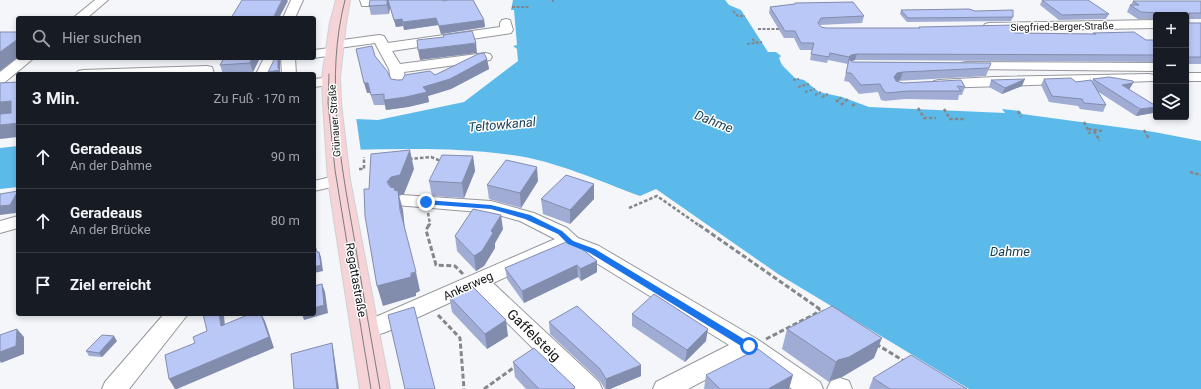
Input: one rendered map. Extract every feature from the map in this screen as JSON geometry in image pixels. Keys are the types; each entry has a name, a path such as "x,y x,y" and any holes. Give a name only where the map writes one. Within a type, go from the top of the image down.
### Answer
{"main road":[{"name":"Grünauer Straße","path":"343,0 334,48 331,81 332,103 346,173"},
{"name":"Regattastraße","path":"346,173 365,330 375,389"}],"street":[{"path":"81,16 102,0"},
{"path":"290,16 297,0"},
{"path":"384,48 507,30 506,23"},
{"name":"Siegfried-Berger-Straße","path":"978,28 1153,24"},
{"path":"316,53 334,48 379,39 396,69 399,85"},
{"path":"396,69 485,57"},
{"path":"0,79 24,60"},
{"path":"264,72 270,60"},
{"path":"288,60 289,72"},
{"path":"950,66 1153,67"},
{"path":"1189,67 1201,67"},
{"path":"145,72 207,70 207,72"},
{"path":"1189,77 1201,77"},
{"path":"923,85 994,81 1153,78"},
{"path":"316,83 331,81"},
{"path":"316,185 346,173"},
{"path":"402,201 491,207 527,217 560,233 571,243 592,251 749,346 811,389"},
{"path":"0,227 16,223"},
{"name":"Ankerweg","path":"365,330 378,326 559,245 571,243"},
{"name":"Gaffelsteig","path":"476,282 590,389"},
{"path":"114,389 174,316"},
{"path":"676,387 749,346"}],"path":[{"path":"512,8 530,7"},
{"path":"733,11 738,16 745,16"},
{"path":"758,29 787,29"},
{"path":"752,39 757,43"},
{"path":"747,44 762,42"},
{"path":"794,80 799,79"},
{"path":"798,87 809,84"},
{"path":"805,92 815,89"},
{"path":"815,95 821,92"},
{"path":"822,97 828,94"},
{"path":"836,102 842,97"},
{"path":"841,105 848,99"},
{"path":"852,106 856,103"},
{"path":"918,108 924,118 936,118"},
{"path":"944,110 950,119 966,119"},
{"path":"1018,110 1021,117"},
{"path":"1084,122 1090,134"},
{"path":"1088,129 1102,131"},
{"path":"1094,130 1100,141"},
{"path":"1144,130 1148,139"},
{"path":"346,173 364,169 364,157"},
{"path":"404,160 431,157 439,161 446,161"},
{"path":"1190,172 1201,174"},
{"path":"629,208 657,196 827,314"},
{"path":"426,202 430,224 426,230 436,265 455,266 476,282"},
{"path":"749,346 815,314 820,309"},
{"path":"439,316 460,338 464,389"},
{"path":"874,343 908,364"},
{"path":"484,389 520,363"}],"water":[{"name":"Dahme","path":"513,0 725,0 729,5 741,10 768,52 776,52 781,56 779,58 782,65 795,78 804,80 819,92 842,97 869,107 1005,113 1002,109 1020,111 1022,114 1154,132 1201,141 1201,389 969,389 778,274 656,189 640,196 545,162 491,152 408,149 345,150 356,119 378,120 464,102 518,61 517,49 513,46 517,45 514,10 511,10"},
{"path":"16,146 16,187 0,189 0,148"}],"pier":[{"path":"356,117 361,152 316,156 316,124"}],"building":[{"path":"242,0 282,0 274,16 232,16"},
{"path":"370,0 387,0 387,5 369,6"},
{"path":"388,0 473,0 484,20 439,26 436,18 403,22 402,19 394,20"},
{"path":"1042,0 1088,0 1109,14 1062,15"},
{"path":"1133,1 1201,1 1201,13 1141,12 1130,5 1139,5"},
{"path":"853,2 864,16 821,18 818,23 821,27 826,28 920,28 919,27 1014,25 1014,33 1096,34 1093,33 1134,32 1146,40 1153,40 1153,55 857,54 849,57 830,53 829,57 811,54 814,43 801,43 795,31 785,31 770,7 795,3"},
{"path":"969,9 975,11 1013,10 1013,17 908,18 901,10"},
{"path":"1189,23 1201,23 1201,57 1189,57"},
{"path":"472,31 476,43 418,50 417,40 444,37 443,35"},
{"path":"0,32 16,32 16,40 0,52"},
{"path":"372,46 375,56 387,71 391,79 397,80 402,80 405,75 430,71 435,75 478,54 484,53 487,59 450,79 423,87 427,92 384,100 384,94 371,95 368,83 364,83 356,49"},
{"path":"849,59 852,62 991,63 989,68 903,72 897,73 894,77 896,81 903,83 961,80 965,87 957,86 961,91 908,91 887,93 880,84 861,85 851,73 846,73"},
{"path":"223,60 251,60 250,63 220,65"},
{"path":"274,60 278,60 278,68 280,70 268,72"},
{"path":"1109,77 1133,81 1133,83 1122,85 1153,104 1153,107 1140,109 1093,79"},
{"path":"1071,78 1076,82 1091,80 1106,105 1084,103 1082,99 1052,96 1044,79"},
{"path":"1025,79 1005,88 991,80"},
{"path":"16,82 16,123 0,125 0,114 11,113 11,101 0,102 0,83"},
{"path":"410,150 400,175 391,177 387,182 390,187 395,188 394,190 398,191 400,210 416,272 411,273 411,277 377,286 365,216 364,189 369,189 371,154"},
{"path":"442,155 473,156 462,183 429,181"},
{"path":"506,160 537,167 520,193 487,185"},
{"path":"566,175 594,184 570,210 541,199"},
{"path":"16,191 16,194 10,205 0,206 0,194"},
{"path":"473,209 501,215 491,231 493,233 482,251 474,256 455,236"},
{"path":"571,240 597,261 580,269 577,265 522,291 505,268"},
{"path":"316,249 317,252 319,252 321,265 316,266"},
{"path":"322,284 324,305 316,307 316,286"},
{"path":"470,284 506,320 485,334 449,296"},
{"path":"654,294 708,329 687,350 632,314"},
{"path":"577,306 641,365 606,379 600,369 549,322"},
{"path":"832,306 882,338 849,357 836,362 787,329"},
{"path":"414,307 435,389 405,389 388,315"},
{"path":"203,316 219,316 221,326 245,316 262,316 269,337 169,379 165,355 195,343 193,337 207,331"},
{"path":"17,329 16,346 0,352 0,335"},
{"path":"102,335 114,336 99,353 86,351"},
{"path":"332,343 337,389 294,389 291,354"},
{"path":"534,348 575,387 573,389 539,389 513,362"},
{"path":"758,349 793,375 768,389 720,389 706,375"},
{"path":"911,355 967,389 890,389 873,378"}],"tram line":[{"path":"345,0 339,29 336,59 335,89 337,118 344,178 380,389"},
{"path":"329,74 328,103 335,170 371,389"}],"route":[{"path":"426,202 491,207 527,217 560,233 571,243 592,251 749,346"}],"water label":[{"name":"Teltowkanal","path":"502,124"}]}
